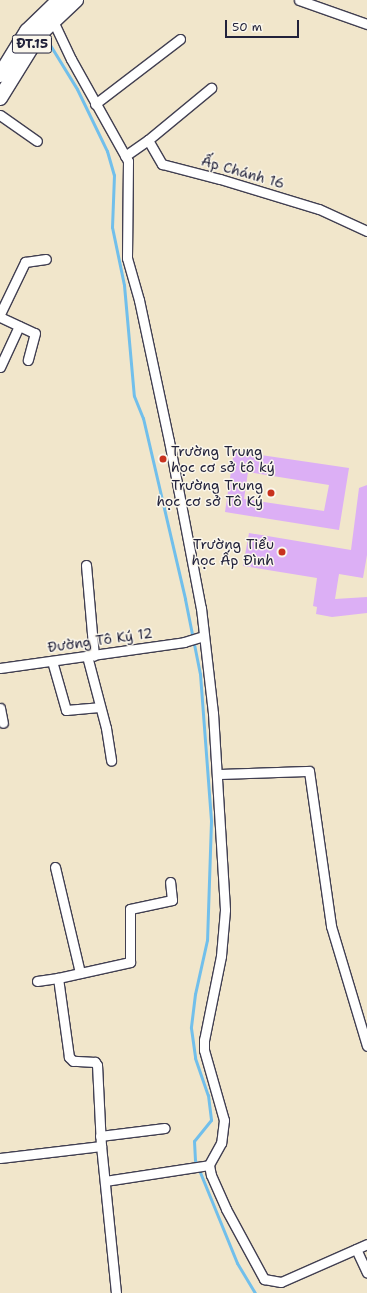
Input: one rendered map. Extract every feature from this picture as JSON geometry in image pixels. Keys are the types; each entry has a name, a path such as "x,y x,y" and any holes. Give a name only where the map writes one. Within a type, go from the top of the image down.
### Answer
{"main road":[{"name":"ĐT.15","path":"0,75 27,31 59,0"},
{"name":"ĐT.15","path":"0,98 31,46 53,21 76,0"}],"street":[{"path":"299,0 367,24"},
{"path":"53,21 70,60 128,161 129,185 127,258 139,300 169,441 213,712 225,910 221,956 204,1040 204,1050 224,1120 221,1143 206,1166 105,1180"},
{"path":"96,104 180,39"},
{"path":"125,156 148,140 211,88"},
{"path":"0,115 37,141"},
{"name":"Ấp Chánh 16","path":"148,140 162,164 220,178 319,209 367,231"},
{"path":"28,360 34,333 0,315 25,262 46,259"},
{"path":"0,367 19,326"},
{"path":"86,565 90,656 98,707 106,728 111,761"},
{"name":"Đường Tô Ký 12","path":"0,668 184,642 201,636"},
{"path":"52,661 66,710 98,707"},
{"path":"0,708 3,723"},
{"path":"217,774 309,771 331,926 367,1046"},
{"path":"55,867 80,973"},
{"path":"37,981 58,978 130,962 130,909 172,900 170,882"},
{"path":"58,978 69,1057 73,1061 95,1062 97,1065 100,1136 116,1293"},
{"path":"100,1136 165,1128"},
{"path":"0,1158 101,1146"},
{"path":"206,1166 226,1209 264,1279 281,1282 367,1244"},
{"path":"356,1249 367,1273"}],"building":[{"path":"234,451 349,468 339,530 225,512","holes":["248,472 329,485 324,511 244,499"]},
{"path":"367,485 367,555 363,578 339,574 335,599 367,597 367,613 332,617 316,614 317,607 313,606 317,578 243,566 249,533 351,550 359,488"}],"waterway":[{"path":"47,40 77,89 107,151 114,175 112,227 124,285 134,396 143,418 185,599 200,674 211,821 207,940 195,994 191,1028 195,1058 208,1095 211,1120 194,1141 195,1160 237,1263 255,1293"}],"place":[{"name":"Trường Trung học cơ sở tô ký","path":"163,459"},
{"name":"Trường Trung học cơ sở Tô Ký","path":"271,493"},
{"name":"Trường Tiểu học Ấp Đình","path":"282,552"}]}
